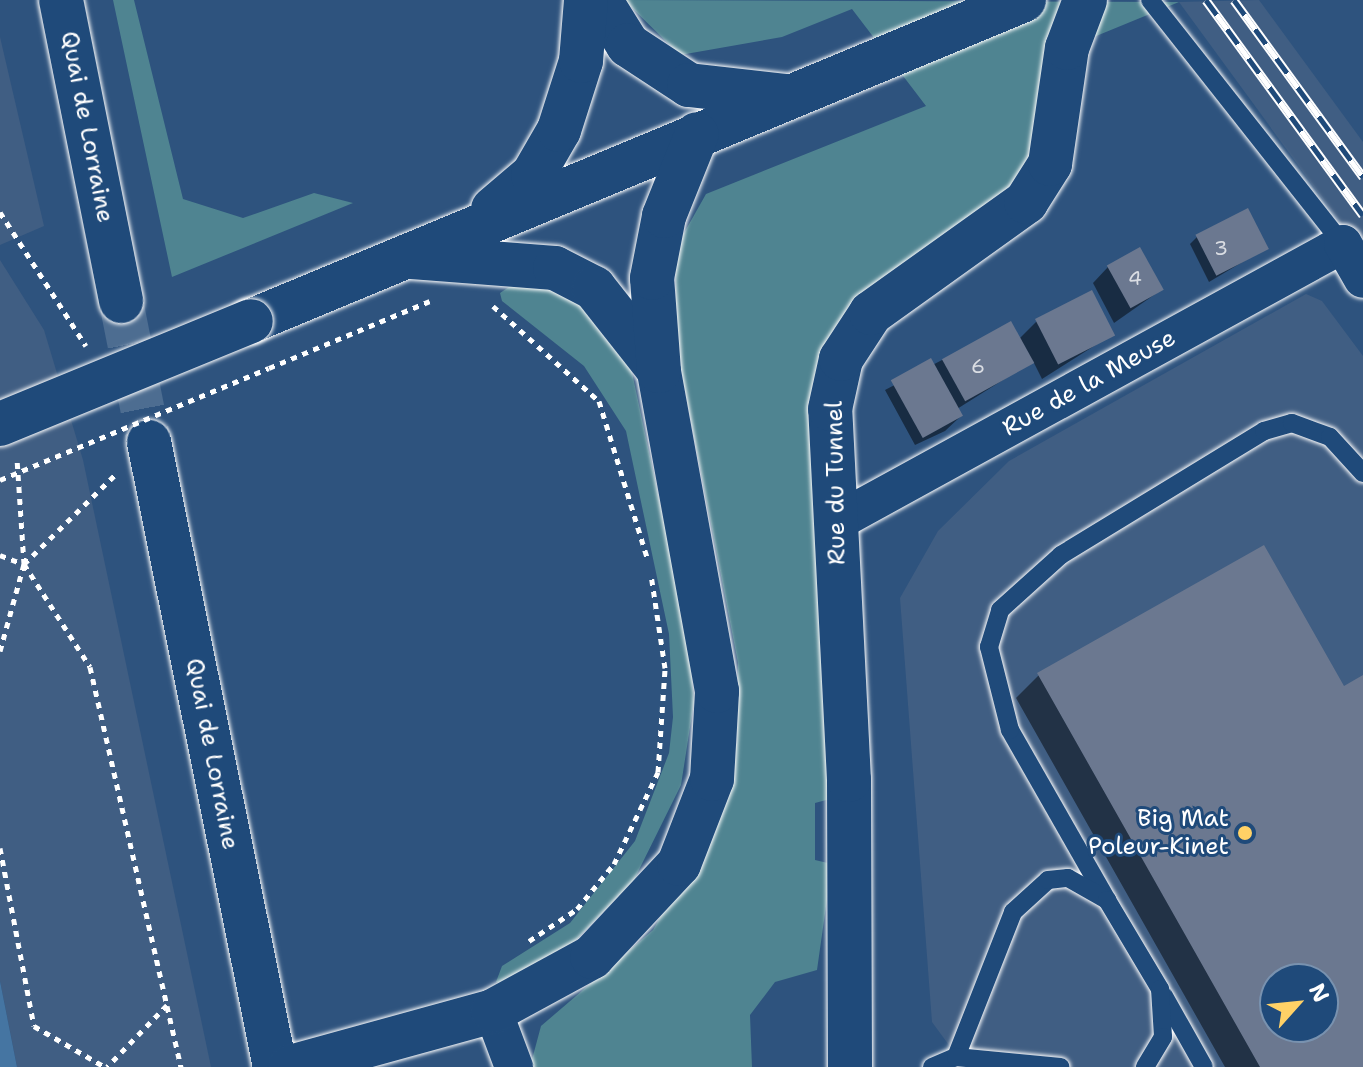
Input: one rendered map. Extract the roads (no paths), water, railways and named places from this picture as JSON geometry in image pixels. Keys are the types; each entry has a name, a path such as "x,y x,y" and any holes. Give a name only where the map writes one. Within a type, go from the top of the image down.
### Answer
{"main road":[{"name":"Quai de Lorraine","path":"61,0 121,301"},
{"path":"470,229 533,175 559,130 581,61 586,0"},
{"path":"600,0 628,45 689,85 793,97"},
{"path":"9,439 251,321 1024,0"},
{"name":"Rue du Tunnel","path":"850,1067 849,780 830,409 841,359 871,313 1026,202 1050,164 1067,48 1085,0"},
{"path":"290,1067 493,1011 592,957 679,864 712,779 717,691 659,371 652,278 664,216 697,134"},
{"path":"408,256 555,268 603,297 659,371"},
{"name":"Quai de Lorraine","path":"149,442 275,1067"}],"street":[{"name":"Rue de la Meuse","path":"836,522 1343,244"},
{"path":"1343,244 1363,279"},
{"path":"493,1011 514,1067"}],"lane":[{"path":"1150,0 1343,244"},
{"path":"1204,1067 1010,730 989,647 1000,610 1061,555 1264,431 1292,423 1330,437 1363,473"},
{"path":"956,1057 1013,912 1030,891 1068,878 1107,900"},
{"path":"1145,1067 1163,1037 1160,989"},
{"path":"932,1067 956,1057 1061,1067"}],"tunnel":[{"path":"121,301 149,442"}],"railway":[{"path":"1206,0 1363,215"},
{"path":"1234,0 1363,177"}],"place":[{"name":"Big Mat Poleur-Kinet","path":"1245,833"}]}
